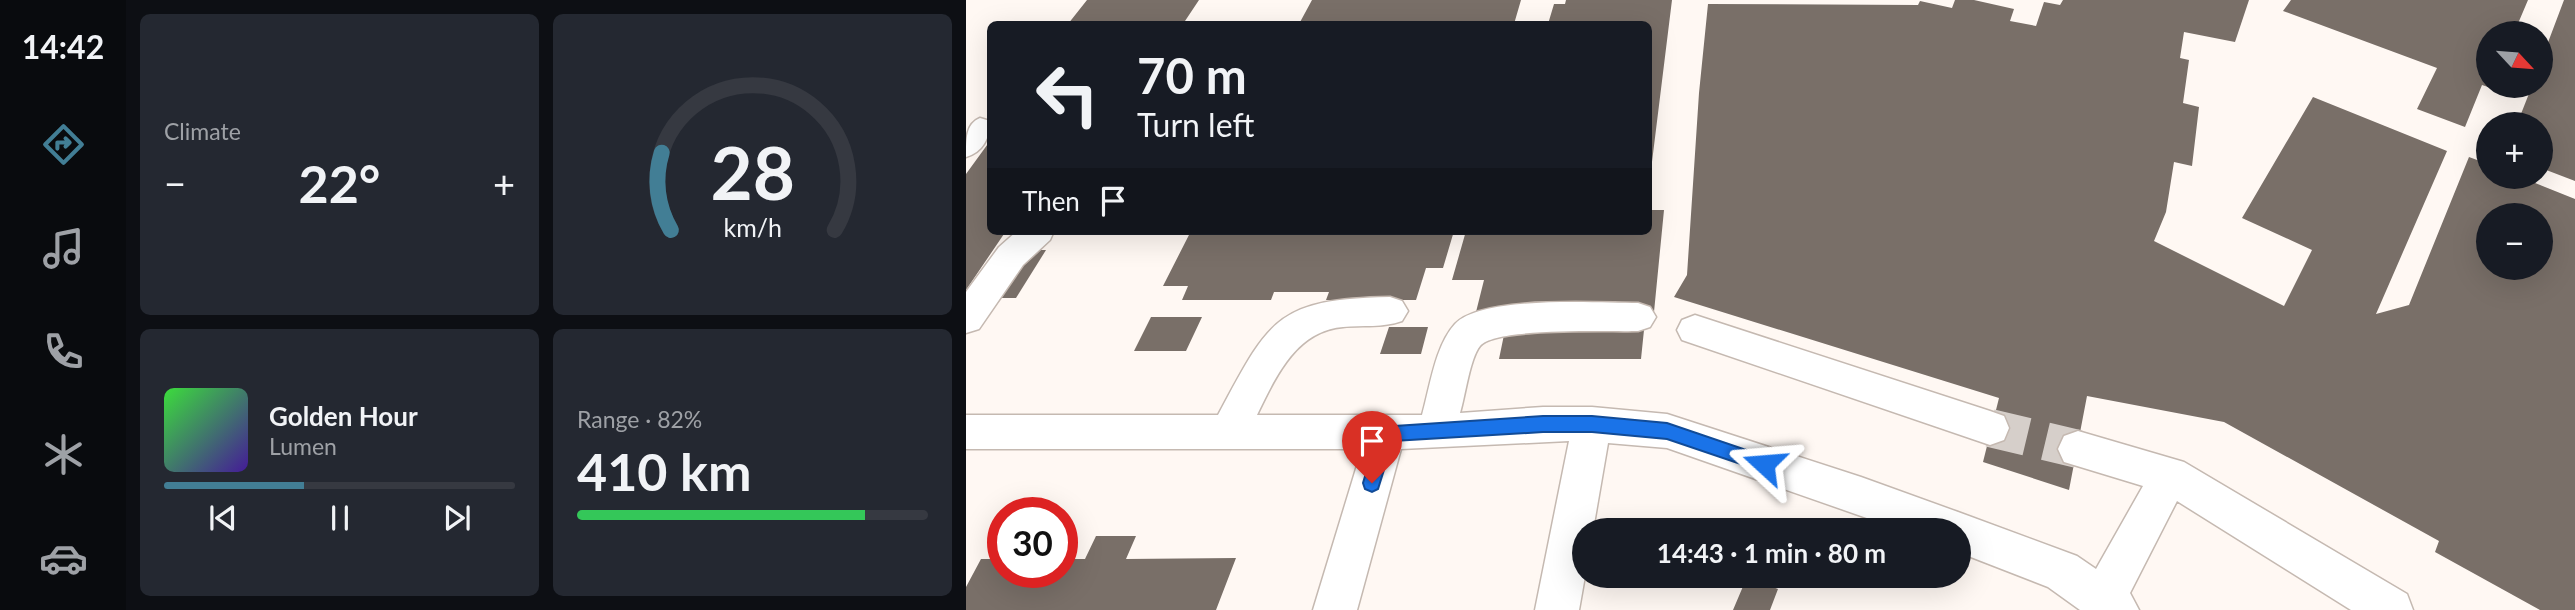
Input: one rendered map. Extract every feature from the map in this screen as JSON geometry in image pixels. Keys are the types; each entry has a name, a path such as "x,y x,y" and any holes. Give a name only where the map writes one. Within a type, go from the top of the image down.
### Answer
{"street":[{"path":"966,319 1011,256 1034,235"},
{"path":"1229,432 1275,348 1301,324 1332,314 1390,311"},
{"path":"1436,432 1458,352 1465,336 1479,324 1513,319 1638,317"},
{"path":"1695,330 1990,428"},
{"path":"966,432 1386,433 1543,424 1592,424 1667,431 1920,518"},
{"path":"1557,610 1592,424"},
{"path":"1335,610 1386,433"},
{"path":"2078,449 2170,475 2391,610"},
{"path":"1971,538 2062,571 2110,606 2170,475"}],"building":[{"path":"1087,0 1199,0 1185,21 1070,21"},
{"path":"1312,0 1521,0 1515,21 1301,21"},
{"path":"1566,0 1672,0 1652,162 1652,21 1549,21 1554,4 1565,4"},
{"path":"1955,0 1974,0 2014,9 2010,21 2036,26 2044,2 2060,5 2063,0 2249,0 2235,42 2184,32 2180,58 2189,60 2183,103 2199,107 2192,166 2174,162 2166,212 2154,241 2284,306 2312,250 2242,218 2313,97 2447,151 2376,314 2409,305 2469,157 2476,160 2476,189 2550,189 2575,199 2575,610 2540,610 2435,552 2439,541 2224,422 2087,396 2069,490 1983,462 1999,398 1674,297 1687,275 1708,4 1918,5 1920,1 1952,8"},
{"path":"2291,0 2528,0 2519,21 2476,21 2477,98 2465,127 2417,109 2437,68 2283,11"},
{"path":"2564,0 2575,0 2575,181 2553,173 2553,112 2522,112 2527,98 2553,98 2553,29"},
{"path":"987,145 987,235 1003,235 966,290 966,174"},
{"path":"1652,210 1664,210 1654,312 1476,312 1484,280 1452,280 1465,235 1652,235"},
{"path":"1189,235 1453,235 1443,268 1426,268 1416,300 1326,300 1329,292 1274,292 1271,300 1182,300 1188,286 1163,286"},
{"path":"1020,250 1046,250 1016,298 988,298"},
{"path":"1151,317 1202,317 1186,351 1134,351"},
{"path":"1389,327 1428,327 1421,354 1380,354"},
{"path":"1505,330 1644,330 1641,359 1499,359"},
{"path":"1096,536 1136,536 1126,559 1236,558 1216,610 966,610 966,587 981,559 987,559 987,588 1078,588 1078,559 1085,559"},
{"path":"1742,588 1778,589 1770,610 1733,610"}],"tunnel":[{"path":"1990,428 2078,449"}],"route":[{"path":"1372,483 1386,433 1543,424 1592,424 1667,431 1764,464"}]}
